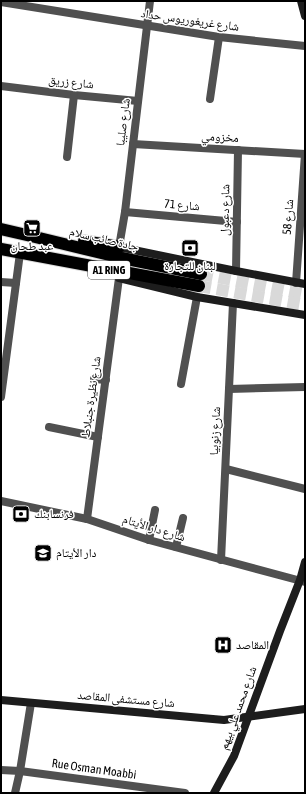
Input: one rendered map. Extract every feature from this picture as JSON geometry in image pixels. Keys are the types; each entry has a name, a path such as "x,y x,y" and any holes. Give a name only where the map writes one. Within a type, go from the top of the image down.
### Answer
{"highway":[{"name":"جادة صائب سلام","path":"1,229 122,258 201,274"},
{"path":"31,236 76,240 119,247"},
{"name":"A1 RING","path":"1,249 198,291"},
{"path":"20,253 119,278"}],"street":[{"name":"شارع صليبا","path":"119,247 125,212 150,1"},
{"path":"301,1 305,16"},
{"name":"شارع غريغوريوس حداد","path":"1,2 219,37 305,46"},
{"path":"210,99 219,37"},
{"name":"شارع زريق","path":"1,86 138,101"},
{"path":"67,157 74,95"},
{"name":"مخزومي","path":"133,144 305,154"},
{"name":"شارع دعبول","path":"236,271 238,150"},
{"name":"شارع 58","path":"296,283 305,154"},
{"name":"شارع 71","path":"125,212 237,222"},
{"name":"جادة صائب سلام","path":"119,247 305,284"},
{"path":"1,397 20,253"},
{"path":"119,278 198,291 233,303 305,315"},
{"name":"شارع نظيرة جنبلاط","path":"87,519 119,278"},
{"path":"1,282 16,283"},
{"path":"181,384 198,291"},
{"name":"شارع زنوبيا","path":"221,560 233,303"},
{"path":"94,379 106,380"},
{"path":"229,389 305,387"},
{"path":"49,427 98,437"},
{"path":"226,469 305,489"},
{"name":"شارع دار الأيتام","path":"1,501 87,519 149,540 303,581"},
{"path":"149,540 155,510"},
{"path":"176,547 183,518"},
{"name":"شارع محمد علي بيهم","path":"214,793 234,756 280,631 303,581 305,562"},
{"name":"شارع مستشفى المقاصد","path":"1,700 224,720 305,709"},
{"path":"15,793 31,703"},
{"name":"Rue Osman Moabbi","path":"1,770 20,771 184,793"}],"tunnel":[{"path":"201,274 305,294"},
{"path":"199,286 305,305"}],"place":[{"name":"عبد طحان","path":"32,228"},
{"name":"لبنان للتجارة","path":"190,248"},
{"name":"فرنسابنك","path":"21,514"},
{"name":"دار الأيتام","path":"43,553"},
{"name":"المقاصد","path":"223,645"}]}
